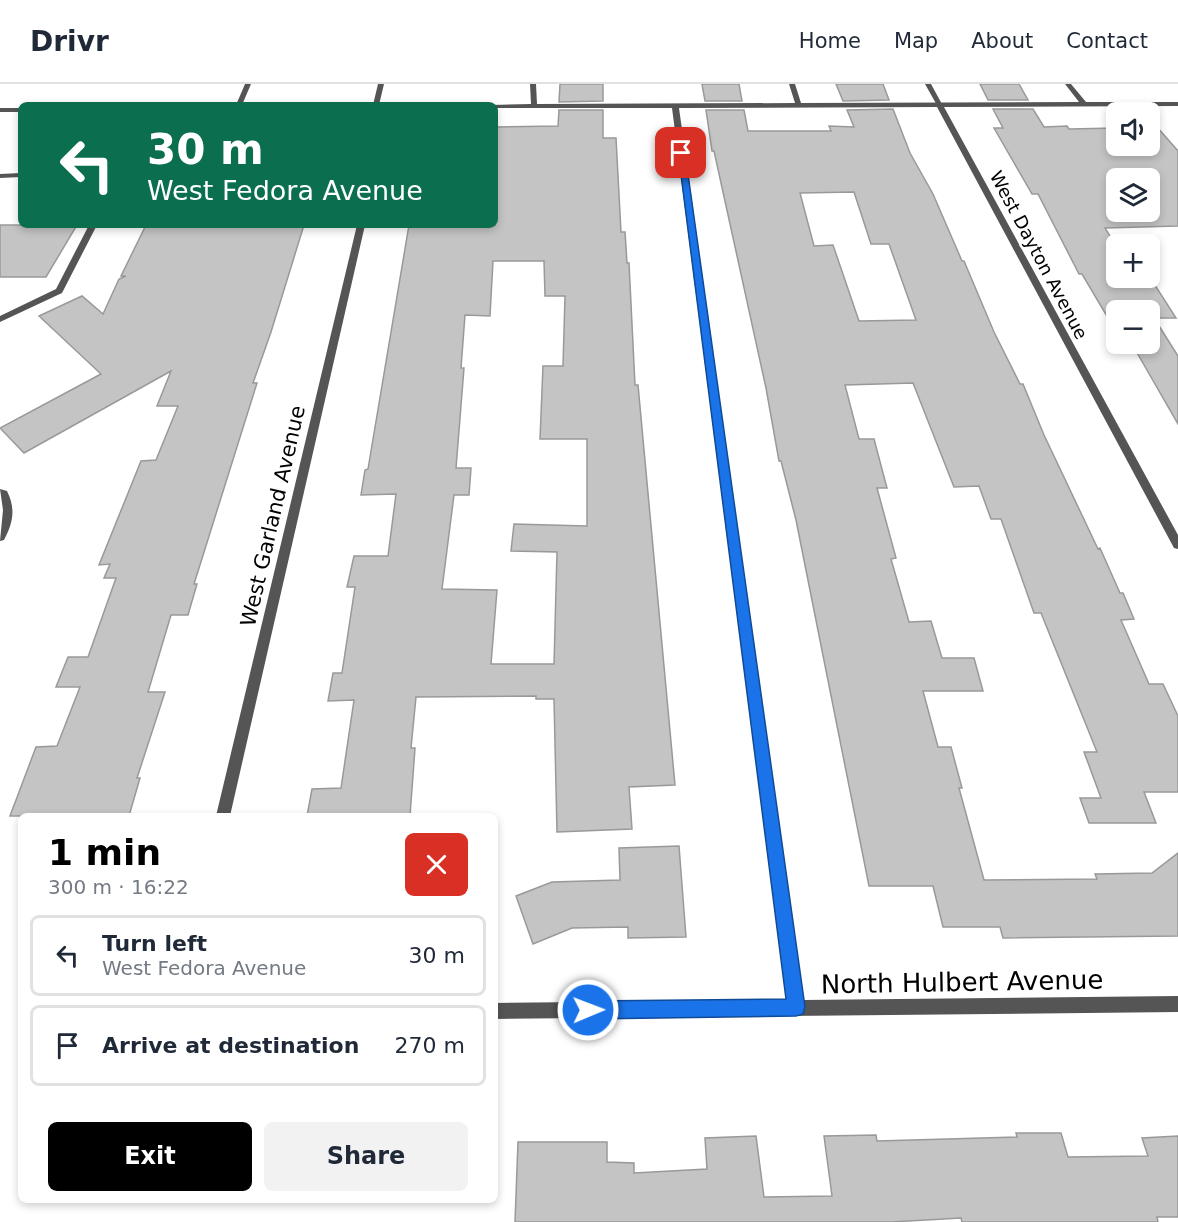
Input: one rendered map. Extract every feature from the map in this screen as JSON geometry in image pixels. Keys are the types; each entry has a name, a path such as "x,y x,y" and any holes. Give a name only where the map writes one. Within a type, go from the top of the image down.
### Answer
{"street":[{"path":"239,102 248,84"},
{"path":"377,102 381,84"},
{"path":"533,84 534,106"},
{"path":"792,84 799,106"},
{"name":"West Dayton Avenue","path":"928,84 1178,545"},
{"path":"1068,84 1084,104"},
{"path":"498,106 1178,104"},
{"path":"675,106 796,1007"},
{"path":"0,110 18,110"},
{"path":"0,176 18,175"},
{"path":"0,319 59,291 91,228"},
{"name":"West Garland Avenue","path":"224,813 360,228"},
{"path":"0,493 9,504 7,523 0,537"},
{"name":"North Hulbert Avenue","path":"498,1011 1178,1004"}],"building":[{"path":"560,84 603,84 603,101 559,102"},
{"path":"702,84 739,84 742,101 705,101"},
{"path":"836,84 883,84 889,100 843,101"},
{"path":"980,84 1019,84 1028,100 988,100"},
{"path":"893,109 910,153 933,194 994,332 1020,384 1023,384 1044,435 1098,549 1100,548 1120,593 1123,593 1134,619 1121,620 1149,684 1163,684 1178,716 1178,792 1144,792 1156,823 1089,823 1080,798 1101,798 1084,752 1097,752 1041,613 1034,613 1001,519 991,519 979,486 954,487 913,383 845,385 859,439 874,439 887,488 877,488 896,558 891,559 909,622 931,621 942,658 974,658 983,691 923,691 938,747 951,747 962,788 959,788 984,880 1097,879 1095,874 1152,873 1178,853 1178,936 1003,938 1000,927 943,927 933,886 869,886 796,520 781,461 779,461 766,388 714,151 712,151 706,110 744,110 748,131 831,131 829,126 854,127 847,110","holes":["854,192 871,244 889,244 916,320 859,321 833,245 814,246 800,193"]},
{"path":"993,109 1033,109 1044,127 1106,128 1106,156 1160,156 1160,130 1178,151 1178,226 1105,228 1109,234 1106,234 1106,288 1157,288 1176,318 1160,318 1160,300 1106,300 1106,315 1082,274 1079,274 1038,194 1032,194 994,128 1003,128"},
{"path":"559,110 603,110 603,138 616,138 621,232 625,232 627,263 629,263 635,385 638,385 675,785 629,787 632,829 557,832 554,699 536,699 536,696 416,697 411,748 415,748 410,813 308,813 312,789 341,788 354,700 328,701 333,673 342,673 355,587 347,587 354,556 388,556 396,494 361,495 365,470 368,469 408,228 498,228 498,127 558,126","holes":["493,261 544,261 545,296 565,296 563,366 543,366 540,439 587,439 587,526 514,524 511,551 557,552 554,664 491,664 497,590 442,589 454,495 469,495 471,468 456,468 464,368 461,368 465,315 490,316"]},
{"path":"0,225 18,225 18,228 75,228 46,277 0,277"},
{"path":"145,228 303,228 253,383 257,383 194,584 197,584 188,615 171,615 148,692 165,692 137,778 140,778 130,813 18,813 18,816 10,816 36,747 57,746 80,687 56,687 68,657 88,657 116,578 104,578 110,564 99,565 141,461 156,460 178,406 157,406 171,371 24,453 0,428 101,374 39,316 82,296 103,314 119,279 126,276 121,276"},
{"path":"1160,328 1178,356 1178,424 1138,354 1160,354"},
{"path":"679,846 686,937 628,938 628,927 572,928 533,944 516,896 552,882 620,880 619,848"},
{"path":"1016,1133 1061,1133 1068,1157 1148,1156 1142,1138 1178,1136 1178,1217 1157,1217 1158,1222 962,1222 961,1218 891,1222 515,1222 518,1142 607,1142 607,1162 634,1163 634,1173 707,1169 705,1138 756,1136 764,1197 832,1196 824,1136 876,1135 877,1141 1017,1137"}],"route":[{"path":"588,1010 796,1007 681,153"}]}
